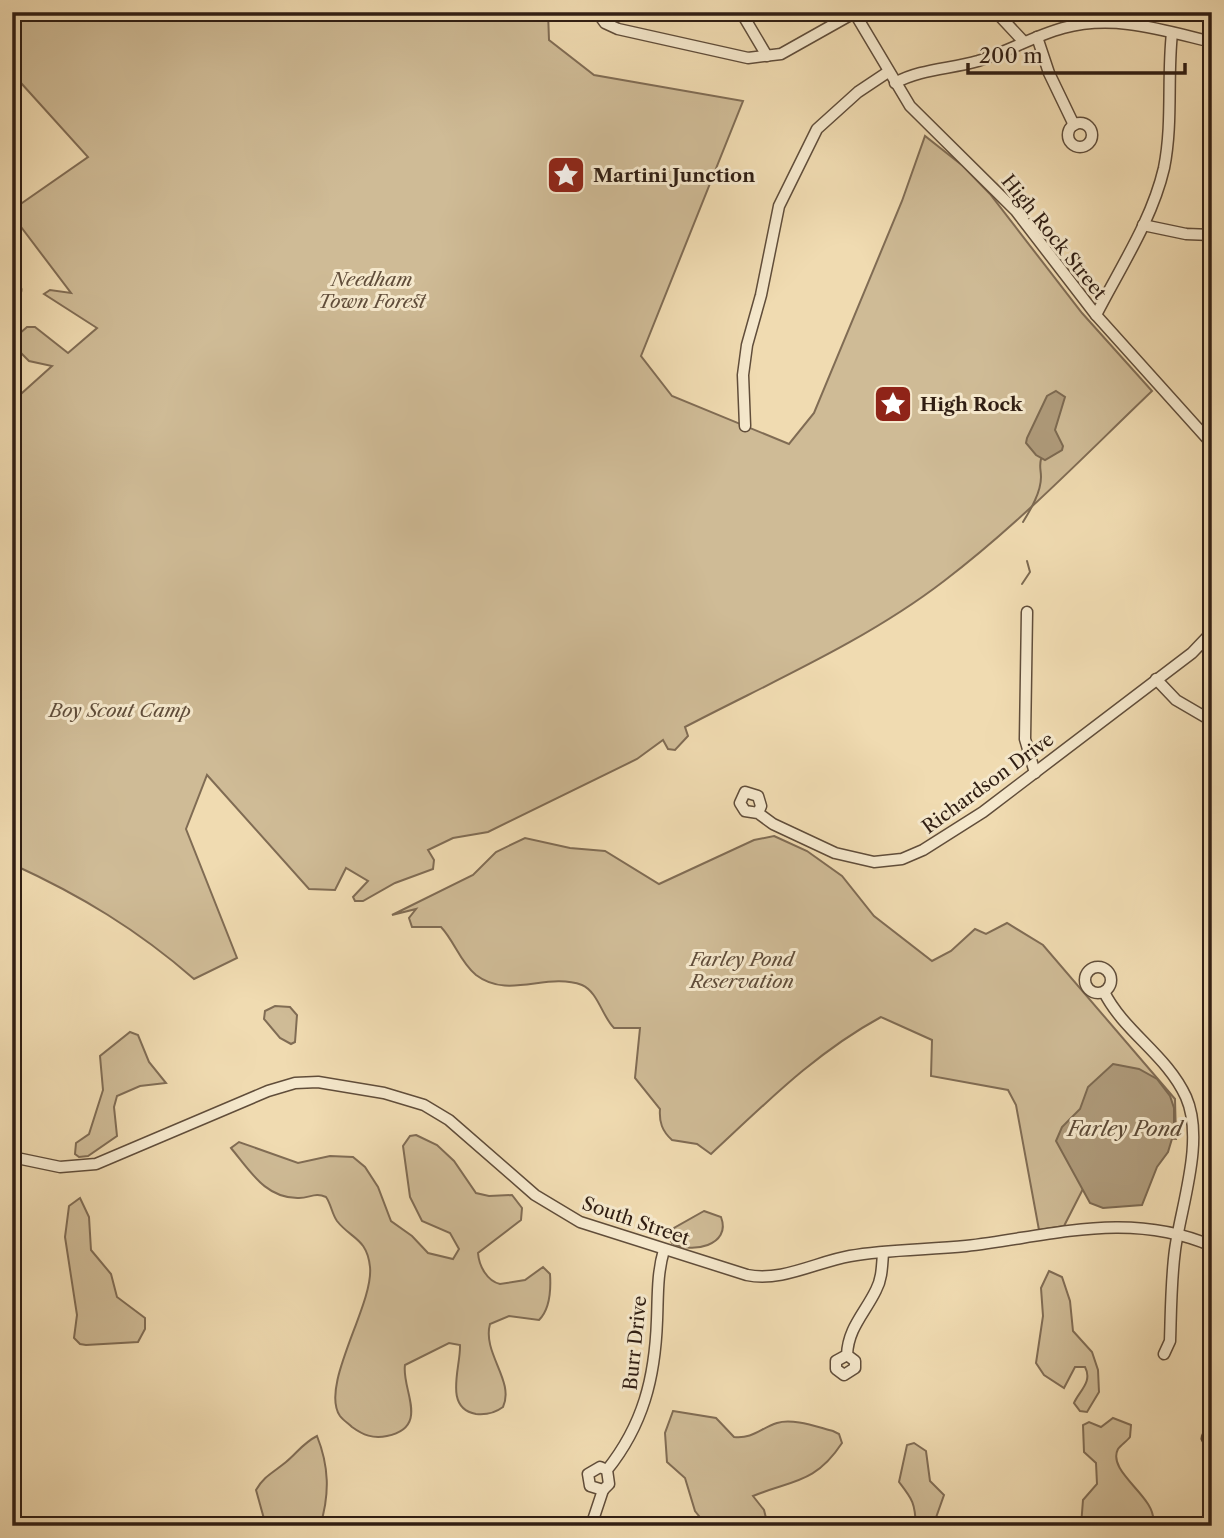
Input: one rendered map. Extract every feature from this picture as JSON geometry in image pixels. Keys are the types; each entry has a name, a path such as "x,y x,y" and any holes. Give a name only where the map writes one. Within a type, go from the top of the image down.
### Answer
{"street":[{"path":"597,12 605,23 618,29 723,54 767,56 781,54 854,13"},
{"path":"741,12 767,56"},
{"path":"996,12 1024,42"},
{"name":"High Rock Street","path":"854,13 895,83 935,134 1016,211 1096,315 1212,444"},
{"path":"895,83 913,75 982,60 1037,37 1077,25 1127,23 1212,42"},
{"path":"1096,315 1143,225 1159,183 1166,154 1172,33"},
{"path":"1037,37 1049,73 1074,125"},
{"path":"744,426 745,354 763,286 779,206 817,129 858,92 888,72"},
{"path":"1143,225 1186,234 1212,235"},
{"path":"1027,612 1024,739 1035,773"},
{"name":"Richardson Drive","path":"758,813 773,824 835,853 865,862 893,861 949,836 1192,653 1212,632"},
{"path":"1156,679 1166,692 1212,721"},
{"path":"1104,992 1111,1004 1171,1072 1191,1112 1188,1194 1173,1270 1170,1341 1164,1354"},
{"name":"South Street","path":"12,1157 60,1167 96,1164 268,1091 295,1083 318,1082 384,1093 424,1105 449,1120 554,1208 580,1222 747,1275 765,1278 852,1255 979,1244 1109,1226 1142,1226 1179,1233 1212,1245"},
{"name":"Burr Drive","path":"607,1470 629,1438 647,1398 653,1375 659,1269 664,1250"},
{"path":"847,1355 850,1333 880,1283 883,1252"},
{"path":"1212,1426 1207,1438 1212,1446"},
{"name":"Burr Drive","path":"593,1469 607,1470 610,1479 603,1490 590,1486 588,1474 593,1469"},
{"path":"592,1526 603,1490"}],"green space":[{"name":"Needham Town Forest","path":"12,12 548,12 549,40 594,75 743,101 641,356 672,396 789,444 814,413 902,201 925,136 963,166 990,194 1082,313 1152,391 999,536 914,603 818,660 685,727 688,736 675,750 668,749 663,740 637,759 488,832 453,838 428,850 434,860 433,869 395,883 363,901 355,901 353,897 368,881 346,868 335,890 309,889 207,775 186,829 237,958 194,979 130,929 61,888 12,864 12,402 52,366 29,361 15,347 19,334 27,327 35,327 68,353 97,328 44,294 50,290 71,293 12,215 12,210 88,157 12,73"},
{"name":"Farley Pond Reservation","path":"774,836 807,851 842,876 874,916 932,961 951,951 975,929 986,934 1007,923 1043,945 1175,1099 1176,1139 1163,1138 1086,1183 1064,1226 1039,1230 1016,1105 1008,1090 931,1076 932,1040 881,1017 834,1046 711,1154 697,1144 672,1140 666,1133 661,1122 660,1109 635,1078 640,1028 614,1028 587,988 555,981 515,986 489,982 470,970 441,927 412,927 409,918 416,909 392,915 473,875 496,852 525,838 570,848 605,851 659,884 754,840"},
{"path":"275,1006 290,1007 297,1015 295,1042 291,1044 280,1038 264,1019 265,1011"},
{"path":"130,1032 138,1035 149,1062 166,1083 140,1086 117,1096 114,1107 117,1136 88,1156 79,1157 75,1154 76,1143 89,1134 103,1090 100,1056"},
{"path":"416,1135 437,1145 454,1161 476,1193 489,1196 512,1195 522,1208 521,1220 478,1253 480,1263 484,1272 500,1284 525,1280 543,1267 550,1274 549,1299 539,1320 509,1316 490,1324 490,1346 505,1387 503,1407 490,1413 476,1414 460,1404 456,1386 460,1345 449,1343 405,1365 411,1406 408,1424 400,1431 387,1436 373,1437 360,1432 343,1419 335,1403 341,1365 369,1283 370,1267 366,1250 337,1221 326,1197 316,1195 299,1198 277,1194 252,1174 231,1148 239,1142 298,1163 330,1156 353,1157 365,1167 378,1187 391,1221 412,1236 428,1253 453,1259 459,1249 450,1233 422,1221 410,1197 403,1146 410,1136"},
{"path":"80,1198 89,1217 91,1250 111,1274 117,1297 145,1318 145,1329 138,1342 86,1345 80,1344 74,1338 77,1315 65,1237 69,1206"},
{"path":"704,1211 721,1217 721,1235 715,1241 689,1248 672,1243 670,1239 674,1228"},
{"path":"1049,1271 1062,1277 1070,1301 1073,1331 1092,1352 1098,1370 1099,1392 1087,1412 1080,1411 1074,1403 1086,1382 1085,1367 1075,1367 1064,1388 1044,1375 1036,1363 1043,1316 1041,1288"},
{"path":"673,1411 716,1418 734,1437 752,1435 777,1423 790,1422 833,1431 839,1434 842,1443 812,1474 753,1496 764,1510 768,1526 707,1526 695,1511 685,1478 667,1462 665,1433"},
{"path":"1113,1418 1131,1425 1130,1437 1118,1449 1116,1458 1125,1476 1148,1503 1153,1522 1149,1526 1081,1526 1083,1500 1097,1484 1096,1463 1084,1452 1083,1425 1089,1422 1101,1427"},
{"path":"317,1436 327,1480 320,1526 266,1526 256,1490 266,1478"},
{"path":"914,1443 926,1451 930,1481 944,1495 933,1526 916,1526 912,1501 899,1482 907,1445"}],"water":[{"path":"1056,391 1065,397 1055,430 1063,446 1062,450 1045,460 1036,455 1026,443 1047,396"},
{"name":"Farley Pond","path":"1113,1064 1139,1069 1157,1079 1170,1096 1174,1108 1174,1132 1168,1152 1157,1167 1142,1205 1103,1208 1090,1203 1056,1141 1062,1127 1080,1109 1088,1087"}],"waterway":[{"path":"1023,522 1039,489 1041,459"},
{"path":"1022,584 1030,572 1027,561"}],"place":[{"name":"Martini Junction","path":"566,175"},
{"name":"High Rock","path":"893,404"}],"park label":[{"name":"Boy Scout Camp","path":"120,710"}]}
